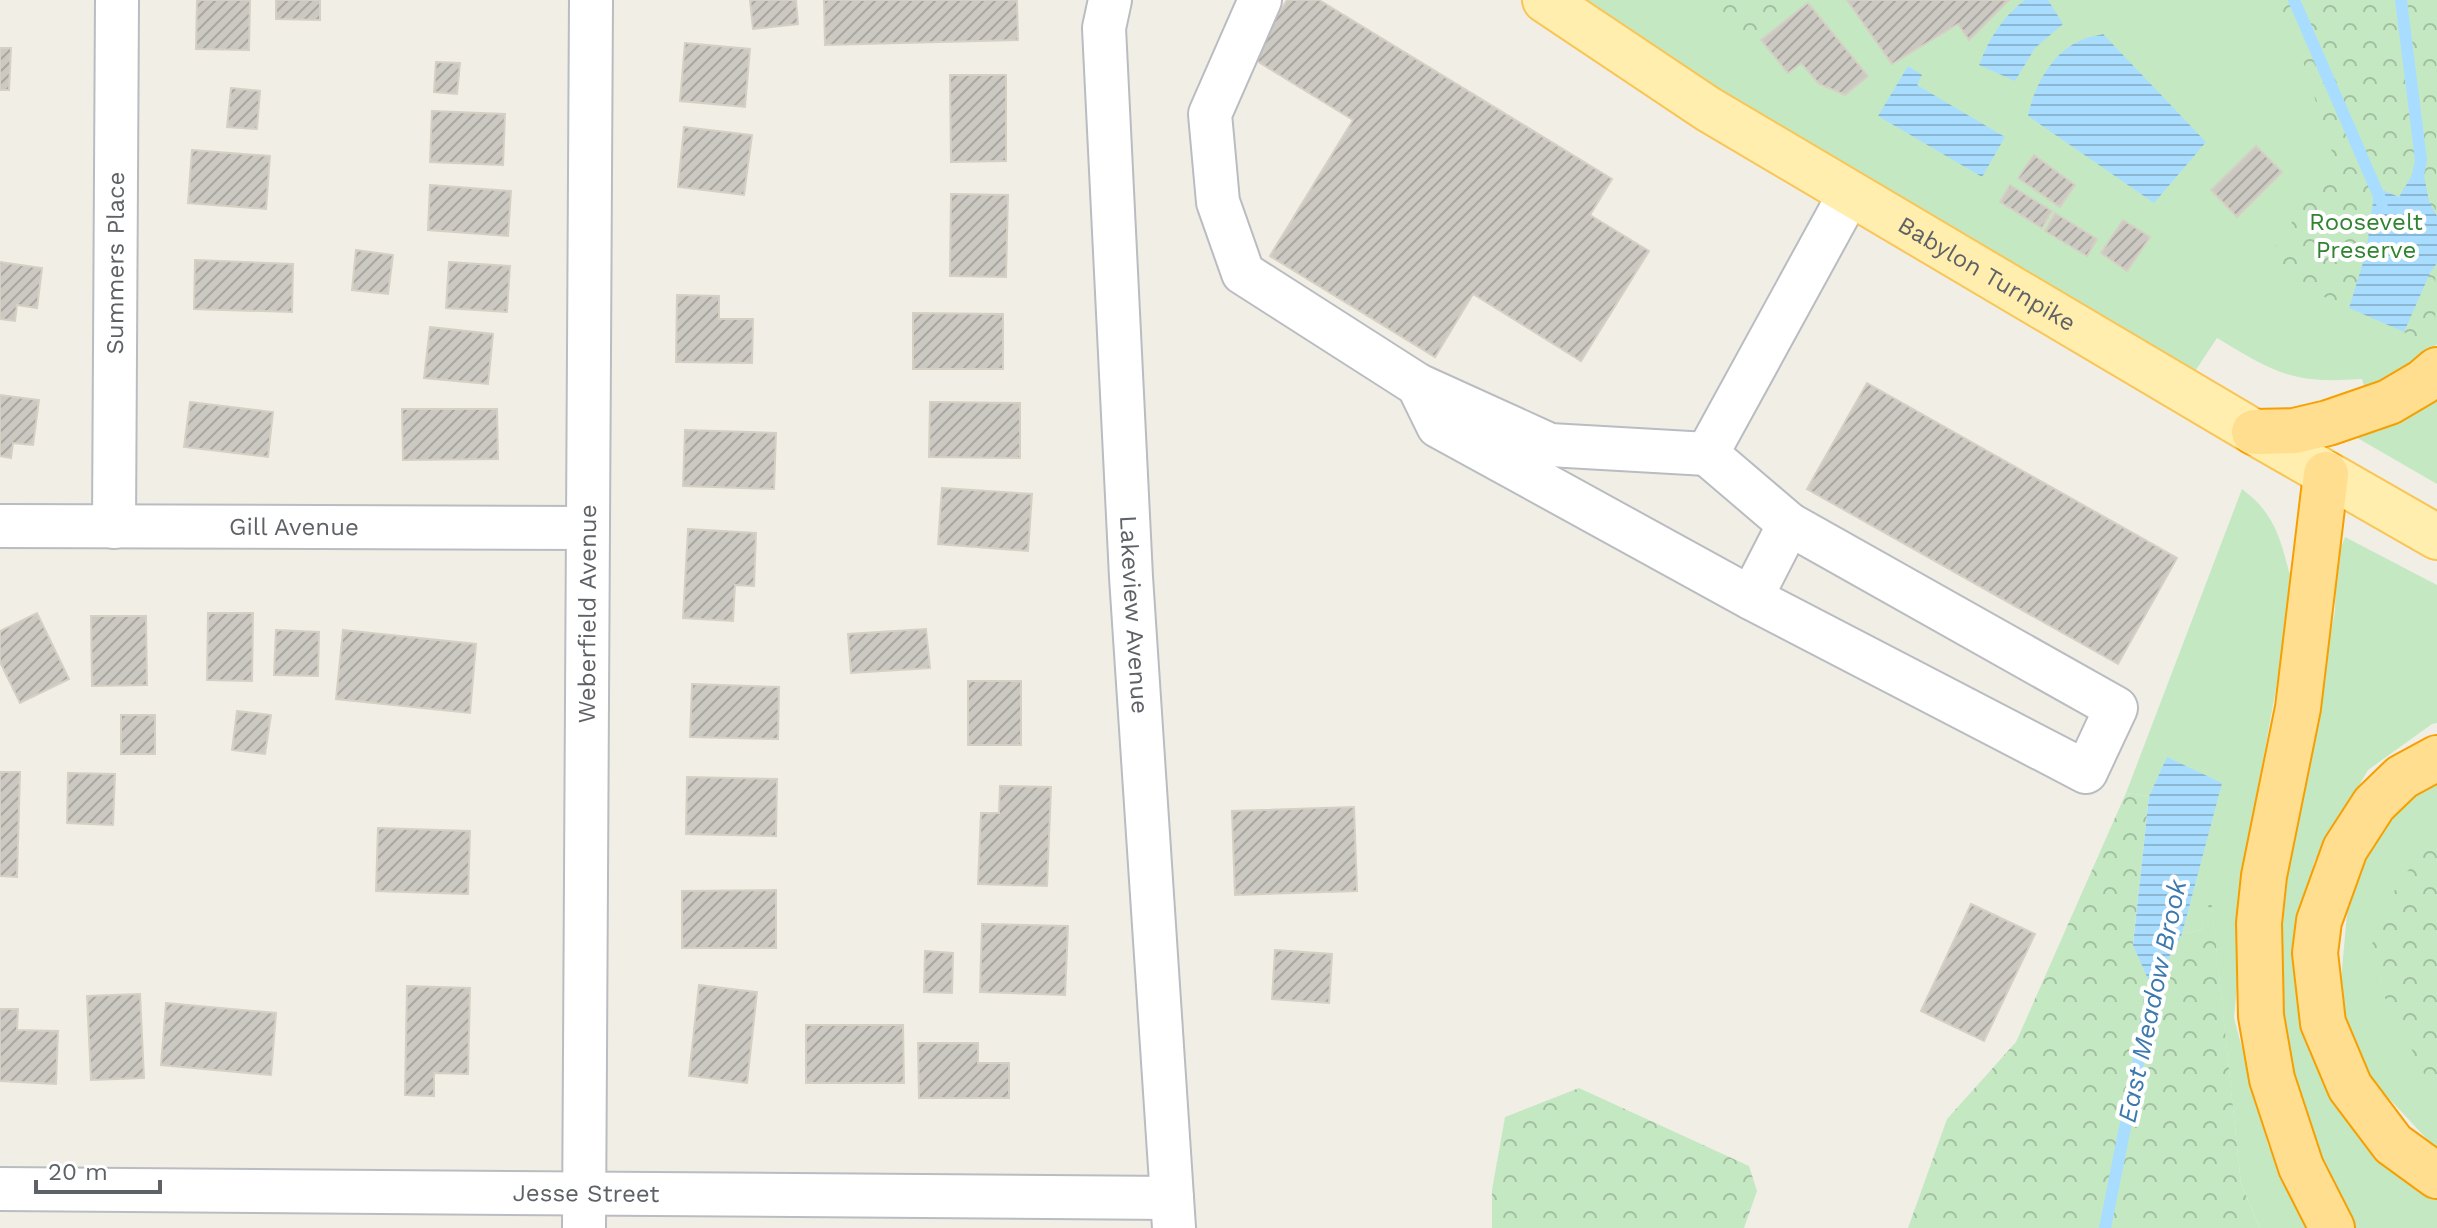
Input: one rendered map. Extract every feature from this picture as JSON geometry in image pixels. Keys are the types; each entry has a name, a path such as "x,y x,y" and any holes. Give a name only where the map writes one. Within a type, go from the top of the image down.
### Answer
{"highway":[{"path":"2254,432 2294,431 2328,423 2389,402 2437,370"},
{"path":"2326,474 2298,708 2264,876 2259,923 2261,1016 2272,1079 2301,1167 2332,1228"},
{"path":"2437,758 2402,777 2374,804 2345,849 2319,921 2315,953 2323,1023 2350,1087 2393,1144 2437,1176"}],"main road":[{"name":"Babylon Turnpike","path":"1545,0 1708,109 2437,537"}],"street":[{"name":"Summers Place","path":"114,527 117,0"},
{"name":"Weberfield Avenue","path":"584,1211 591,0"},
{"name":"Lakeview Avenue","path":"1110,0 1104,28 1131,577 1173,1213"},
{"path":"1260,0 1210,114 1218,202 1243,273 1418,385 1550,445 1707,454 1789,524 2116,708 2086,772 1751,598 1438,426 1418,385"},
{"path":"1707,454 1850,193"},
{"path":"1751,598 1789,524"},
{"name":"Gill Avenue","path":"0,526 587,528"},
{"name":"Jesse Street","path":"0,1189 584,1211 1173,1213"}],"green space":[{"path":"1537,0 2437,0 2437,344 2400,380 2365,390 2362,379 2317,380 2286,374 2217,338 2180,394"},
{"path":"1694,0 1801,0 1746,44"},
{"name":"Roosevelt Preserve","path":"2263,0 2437,0 2435,346 2261,269 2334,158 2297,43"},
{"path":"2437,389 2437,484 2354,436"},
{"path":"2242,489 2268,516 2289,572 2297,572 2253,816 2234,1018 2268,1145 2308,1228 2260,1228 2241,1184 2211,900 2201,930 2182,934 2221,783 2167,758 2149,796 2126,793"},
{"path":"2345,537 2437,585 2437,723 2368,770 2314,862 2296,947 2312,1048 2437,1194 2437,1228 2350,1228 2292,1091 2278,969 2294,817 2335,611 2336,560"},
{"path":"2437,781 2437,1150 2372,1080 2339,1003 2349,891 2395,807"},
{"path":"2126,793 2149,796 2133,944 2201,930 2211,897 2241,1184 2260,1228 1908,1228 1947,1119 2016,1042"},
{"path":"2437,828 2437,1099 2366,961 2387,902"},
{"path":"1579,1088 1749,1166 1757,1191 1744,1228 1492,1228 1492,1190 1505,1117"}],"water":[{"path":"2025,0 2048,0 2063,24 2035,48 2015,81 1979,65 1997,29"},
{"path":"2103,34 2206,142 2154,203 2028,116 2040,81 2054,60 2073,44"},
{"path":"1908,66 1922,75 1917,85 2005,137 1982,177 1878,116"},
{"path":"2421,160 2429,201 2437,216 2437,263 2404,332 2349,308 2366,253 2375,187 2399,197"},
{"path":"2167,757 2222,783 2182,934 2152,988 2133,945 2149,796"}],"building":[{"path":"197,0 250,0 249,50 196,49"},
{"path":"276,0 320,0 320,20 276,19"},
{"path":"750,0 796,0 798,24 753,29"},
{"path":"824,0 1017,0 1018,40 825,45"},
{"path":"1287,0 1319,0 1612,179 1590,215 1649,251 1581,361 1473,294 1435,357 1270,256 1353,120 1252,58"},
{"path":"1847,0 2009,0 1969,40 1958,24 1892,64"},
{"path":"1808,3 1868,76 1845,95 1819,84 1801,63 1788,73 1761,40"},
{"path":"685,43 750,49 745,107 680,101"},
{"path":"0,48 11,48 9,90 0,90"},
{"path":"436,62 460,63 457,94 434,92"},
{"path":"950,75 1006,75 1006,161 951,162"},
{"path":"231,88 260,91 257,129 227,127"},
{"path":"432,111 505,114 503,165 430,162"},
{"path":"684,127 752,135 744,195 678,187"},
{"path":"2256,146 2282,172 2237,217 2211,190"},
{"path":"192,150 270,156 266,209 188,203"},
{"path":"2034,155 2075,185 2060,207 2018,178"},
{"path":"430,185 511,191 508,236 428,230"},
{"path":"2010,185 2052,211 2042,228 2000,202"},
{"path":"951,194 1008,195 1006,277 950,276"},
{"path":"2055,213 2097,239 2087,256 2045,231"},
{"path":"2123,220 2150,237 2127,271 2101,253"},
{"path":"356,250 393,255 388,294 352,290"},
{"path":"195,260 293,264 292,312 194,309"},
{"path":"0,262 42,268 37,308 17,305 15,321 0,319"},
{"path":"449,262 510,266 507,312 446,308"},
{"path":"677,295 719,296 719,319 753,319 752,363 676,362"},
{"path":"913,313 1003,314 1003,369 913,369"},
{"path":"430,327 493,334 488,384 424,378"},
{"path":"1867,383 2177,558 2118,664 1807,489"},
{"path":"0,395 39,400 33,445 13,443 11,458 0,456"},
{"path":"190,402 273,412 268,457 184,447"},
{"path":"930,402 1020,403 1020,458 929,457"},
{"path":"402,409 497,409 498,459 403,460"},
{"path":"685,430 776,433 774,489 683,486"},
{"path":"942,488 1032,494 1028,551 938,544"},
{"path":"688,529 756,533 754,586 735,585 733,621 683,618"},
{"path":"37,613 69,679 20,703 0,662 0,631"},
{"path":"208,613 253,613 252,681 207,680"},
{"path":"91,616 146,616 147,685 92,686"},
{"path":"926,629 930,668 851,673 848,634"},
{"path":"276,630 319,632 318,676 274,675"},
{"path":"343,630 476,644 470,713 336,699"},
{"path":"968,681 1021,681 1021,745 968,745"},
{"path":"692,684 779,687 778,739 690,737"},
{"path":"237,711 271,715 265,754 232,750"},
{"path":"121,715 155,715 155,754 121,754"},
{"path":"0,772 20,772 17,877 0,876"},
{"path":"68,773 115,774 113,825 67,823"},
{"path":"687,777 777,779 776,836 686,834"},
{"path":"1000,786 1051,787 1047,886 978,884 981,813 999,813"},
{"path":"1354,807 1357,891 1235,895 1232,811"},
{"path":"378,828 470,831 468,894 376,891"},
{"path":"776,890 776,948 682,948 682,891"},
{"path":"1971,904 2035,934 1984,1041 1921,1011"},
{"path":"982,924 1068,926 1065,995 980,992"},
{"path":"1275,950 1332,954 1329,1003 1272,999"},
{"path":"925,951 953,953 952,993 924,992"},
{"path":"699,985 757,992 747,1083 689,1076"},
{"path":"407,986 470,988 468,1074 434,1073 434,1096 405,1095"},
{"path":"140,994 144,1078 91,1080 87,996"},
{"path":"166,1003 276,1013 271,1075 161,1065"},
{"path":"0,1009 18,1009 17,1030 58,1031 56,1084 0,1081"},
{"path":"806,1025 903,1025 904,1083 806,1083"},
{"path":"918,1043 978,1043 978,1063 1009,1063 1009,1098 919,1098"}],"waterway":[{"path":"2294,0 2382,203"},
{"path":"2401,0 2421,160 2418,175"},
{"name":"East Meadow Brook","path":"2105,1228 2156,972"}]}
